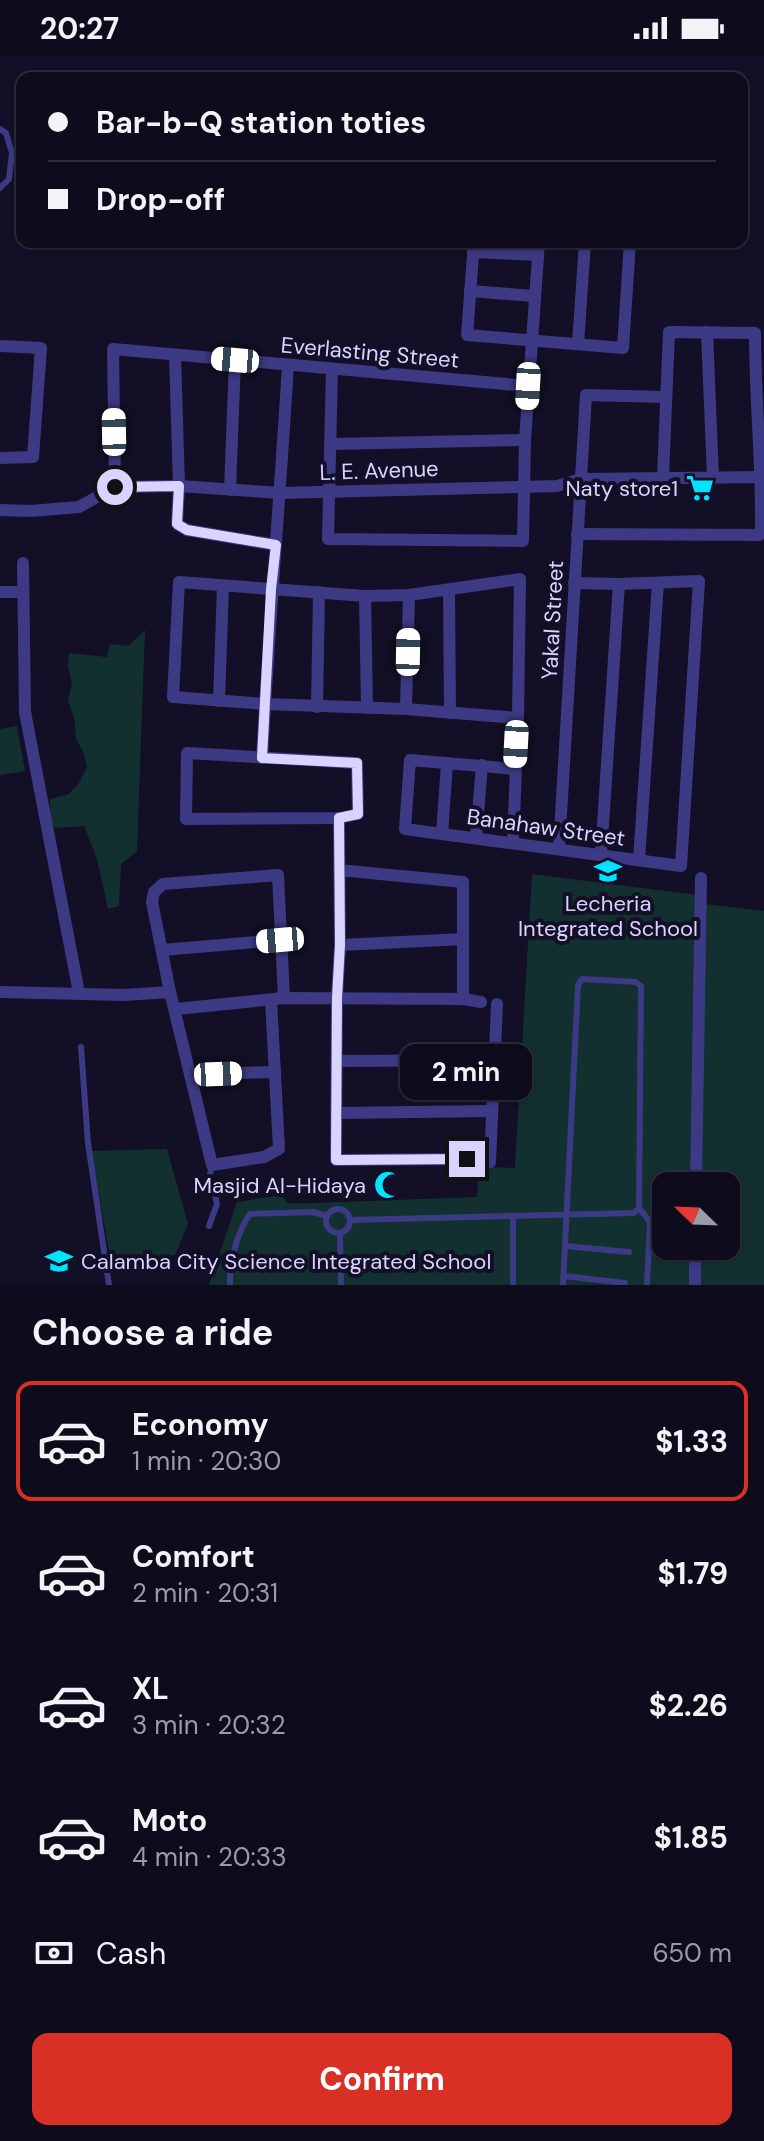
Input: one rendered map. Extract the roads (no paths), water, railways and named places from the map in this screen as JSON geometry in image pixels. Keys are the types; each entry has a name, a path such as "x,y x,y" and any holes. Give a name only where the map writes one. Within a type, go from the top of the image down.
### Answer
{"street":[{"path":"474,248 467,335 623,348 630,248"},
{"path":"332,369 328,539 523,541 525,440 538,248"},
{"path":"578,344 585,248"},
{"path":"470,291 534,296"},
{"path":"577,534 761,532 763,477 755,393 755,333 669,332 663,477"},
{"path":"707,332 713,478"},
{"path":"0,346 41,348 33,457 0,458"},
{"name":"Everlasting Street","path":"115,487 113,349 528,386"},
{"path":"175,355 179,486 177,524 187,530 276,545"},
{"path":"230,490 235,360"},
{"path":"262,758 288,365"},
{"name":"Yakal Street","path":"559,848 586,395 665,397"},
{"path":"330,444 525,440"},
{"name":"L. E. Avenue","path":"0,510 79,507 115,487 179,486 280,493 557,486 581,479 763,477"},
{"path":"23,563 25,712 79,993"},
{"path":"513,842 518,718 520,579 409,595 365,596 179,582 173,697 518,718"},
{"name":"Banahaw Street","path":"447,763 410,760 405,829 681,866 699,581 658,583"},
{"path":"574,583 658,583 639,860"},
{"path":"601,854 619,584"},
{"path":"219,701 223,586"},
{"path":"449,590 450,713"},
{"path":"0,592 23,592"},
{"path":"317,707 319,592"},
{"path":"406,709 409,595"},
{"path":"365,596 367,708"},
{"path":"187,753 357,763 358,814 339,818 186,819 187,753"},
{"path":"442,834 447,763 515,769"},
{"path":"476,838 482,765"},
{"path":"339,818 336,1160 467,1159"},
{"path":"339,870 463,882 463,999"},
{"path":"278,875 280,940 275,1072 279,1149 264,1157 212,1165 162,950 152,902 154,892 163,884 278,875"},
{"path":"696,1172 701,878"},
{"path":"340,945 463,939"},
{"path":"162,950 280,940"},
{"path":"0,992 124,995 170,992"},
{"path":"176,1009 278,999 463,999 481,1002"},
{"path":"490,1162 497,1004"},
{"path":"338,1061 495,1060"},
{"path":"190,1074 275,1072"},
{"path":"337,1113 491,1111"},
{"path":"695,1260 695,1285"}],"lane":[{"path":"0,129 6,133 12,153 9,179 0,188"},
{"path":"563,1285 578,985 582,979 636,982 641,986 639,1208 650,1222 647,1285"},
{"path":"81,1047 88,1143 109,1285"},
{"path":"209,1226 217,1204 210,1174 212,1165"},
{"path":"337,1208 348,1213 351,1220 350,1226 340,1233 328,1228 326,1222 327,1216 337,1208"},
{"path":"351,1220 634,1213 639,1208"},
{"path":"230,1285 241,1227 250,1214 313,1212 327,1216"},
{"path":"513,1217 513,1285"},
{"path":"340,1233 341,1285"},
{"path":"565,1246 629,1252"},
{"path":"564,1276 625,1283"}],"place":[{"name":"Naty store1","path":"700,488"},
{"name":"Lecheria Integrated School","path":"608,871"},
{"name":"Masjid Al-Hidaya","path":"388,1185"},
{"name":"Calamba City Science Integrated School","path":"59,1261"}]}
